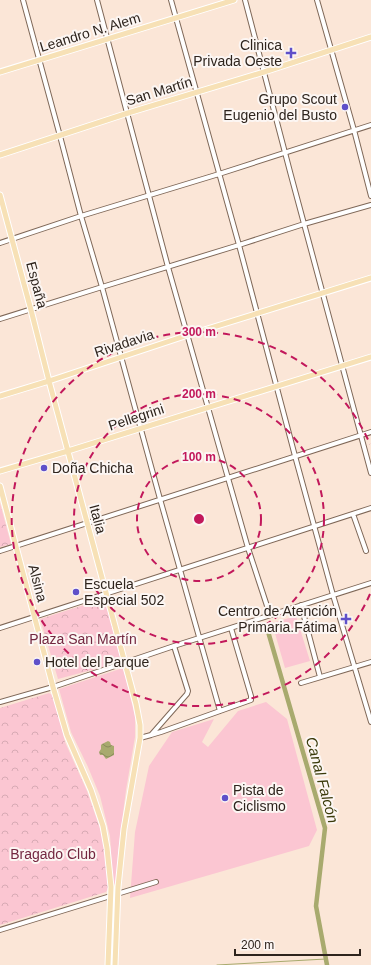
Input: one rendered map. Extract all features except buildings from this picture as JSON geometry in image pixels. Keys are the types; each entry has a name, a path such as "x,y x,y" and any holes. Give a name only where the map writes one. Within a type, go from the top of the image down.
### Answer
{"main road":[{"name":"Leandro N. Alem","path":"0,72 234,0"},
{"name":"San Martín","path":"0,155 128,113 264,72 371,37"},
{"name":"España","path":"0,195 49,381"},
{"name":"Rivadavia","path":"0,396 371,278"},
{"name":"Pellegrini","path":"0,471 371,357"},
{"name":"Italia","path":"49,381 137,709 140,726 140,738 124,829 118,887 115,965"},
{"name":"Alsina","path":"0,486 67,735 103,826 107,848 111,895 108,965"}],"street":[{"path":"23,0 120,357 220,711"},
{"path":"97,0 168,267 248,548 270,615"},
{"path":"171,0 239,245 295,456 354,667 371,722"},
{"path":"245,0 371,473"},
{"path":"316,0 354,130 371,196"},
{"path":"0,243 371,125"},
{"path":"0,319 371,204"},
{"path":"0,551 371,432"},
{"path":"0,628 35,618 371,508"},
{"path":"353,514 366,551"},
{"path":"0,702 371,583"},
{"path":"301,606 320,677"},
{"path":"140,738 251,700 231,628"},
{"path":"151,735 188,691 174,646"},
{"path":"301,683 371,662"},
{"path":"0,930 156,882"}],"green space":[{"path":"0,503 11,544 0,547"},
{"name":"Plaza San Martín","path":"106,598 122,662 58,679 40,619"},
{"path":"296,616 310,661 285,668 272,623"},
{"path":"123,668 135,716 135,737 126,790 118,853 117,883 115,885 113,883 110,836 100,796 71,732 59,689"},
{"name":"Bragado Club","path":"49,693 54,696 65,742 87,791 104,840 109,887 106,892 0,925 0,708"},
{"name":"Pista de Ciclismo","path":"266,702 287,719 317,830 309,846 130,898 135,832 149,766 172,732 214,719 202,742 208,747 238,711"},
{"path":"113,900 116,900 113,965 110,965"}],"water":[{"path":"108,741 114,746 114,755 106,759 103,755 100,755 99,752 101,745"}],"waterway":[{"name":"Canal Falcón","path":"267,628 325,828 316,906 327,965"},
{"path":"217,965 326,959"}],"place":[{"name":"Clinica Privada Oeste","path":"291,53"},
{"name":"Grupo Scout Eugenio del Busto","path":"345,107"},
{"name":"Doña Chicha","path":"44,468"},
{"name":"Escuela Especial 502","path":"76,592"},
{"name":"Centro de Atención Primaria.Fátima","path":"346,619"},
{"name":"Hotel del Parque","path":"37,662"},
{"name":"Pista de Ciclismo","path":"225,798"}]}
